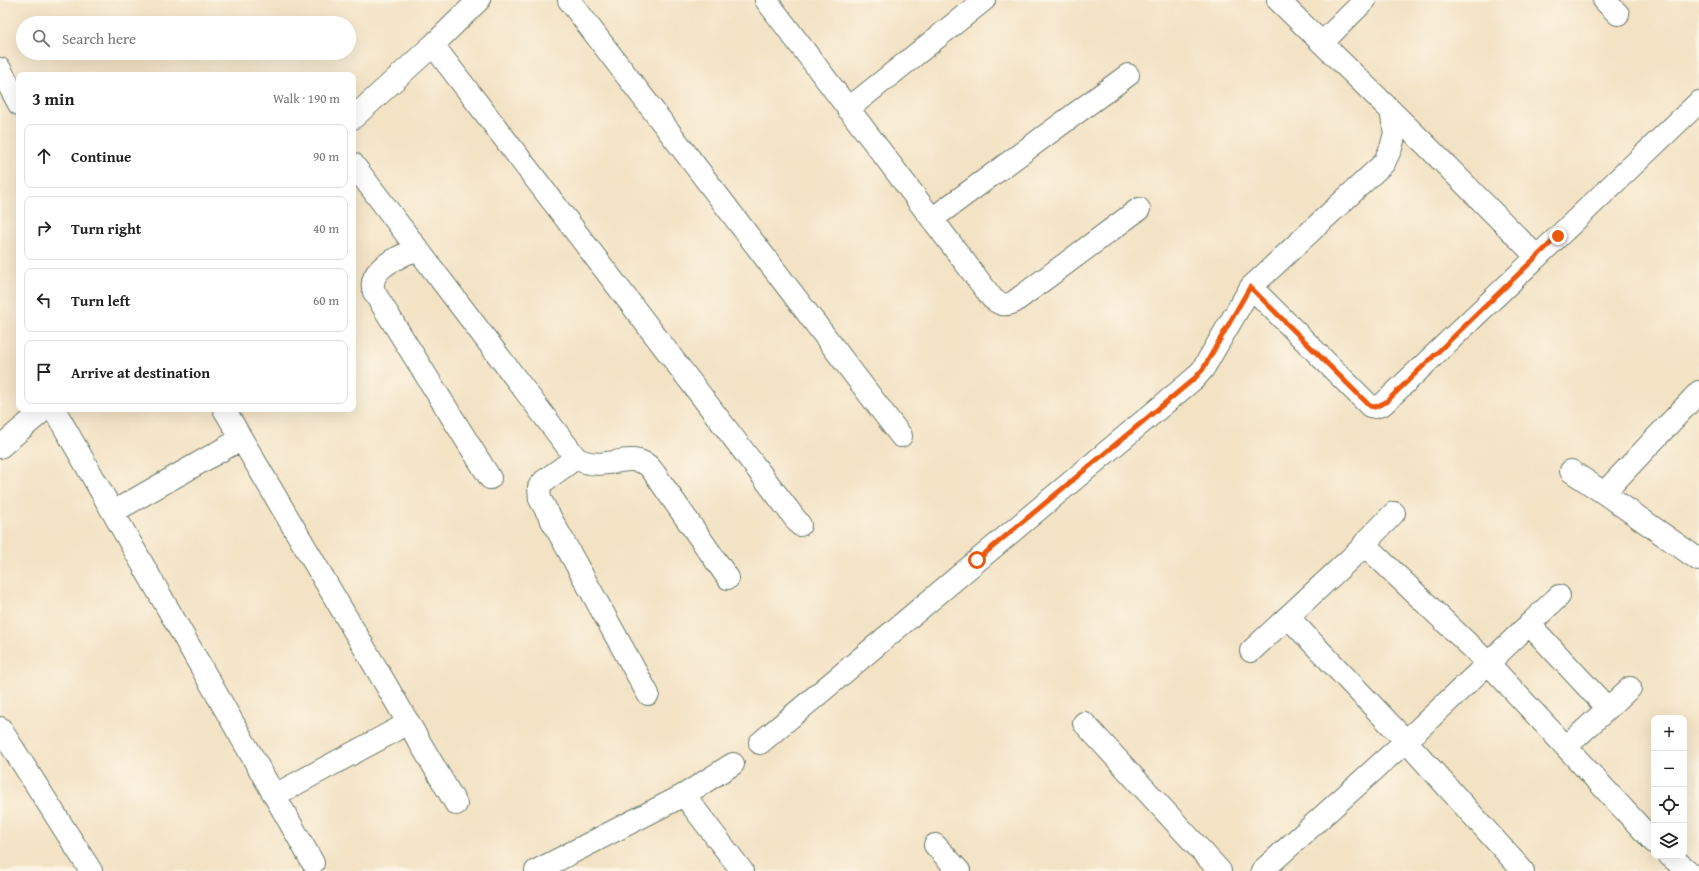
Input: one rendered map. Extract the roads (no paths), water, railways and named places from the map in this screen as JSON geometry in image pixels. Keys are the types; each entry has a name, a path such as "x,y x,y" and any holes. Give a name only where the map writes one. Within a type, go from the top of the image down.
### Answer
{"street":[{"path":"356,115 433,45 479,0"},
{"path":"568,0 901,436"},
{"path":"766,0 992,298 999,304 1008,305 1014,302 1139,209"},
{"path":"848,109 984,0"},
{"path":"1278,0 1536,256"},
{"path":"1322,43 1365,0"},
{"path":"433,45 800,525"},
{"path":"0,69 16,98"},
{"path":"932,219 1128,75"},
{"path":"1250,287 1370,406 1375,407 1386,402 1536,256 1699,102"},
{"path":"760,743 1195,378 1203,369 1250,287 1384,163 1391,148 1395,133 1391,111"},
{"path":"356,168 576,458 585,463 595,464 638,460 646,463 656,474 728,578"},
{"path":"417,248 381,268 374,275 371,284 374,292 490,478"},
{"path":"1604,493 1699,392"},
{"path":"0,447 41,412"},
{"path":"56,412 313,863"},
{"path":"226,412 456,804"},
{"path":"113,512 241,439"},
{"path":"576,458 539,487 540,499 648,694"},
{"path":"1570,470 1699,560"},
{"path":"1251,651 1365,545 1394,513"},
{"path":"1365,545 1488,663 1651,839"},
{"path":"1262,871 1406,741 1559,596"},
{"path":"1288,617 1406,741 1523,871"},
{"path":"1529,624 1607,708"},
{"path":"1566,747 1630,688"},
{"path":"275,795 409,723"},
{"path":"1084,723 1220,871"},
{"path":"0,728 92,871"},
{"path":"536,871 684,795 733,764"},
{"path":"684,795 742,871"},
{"path":"935,844 959,871"},
{"path":"1674,859 1688,871"}]}
